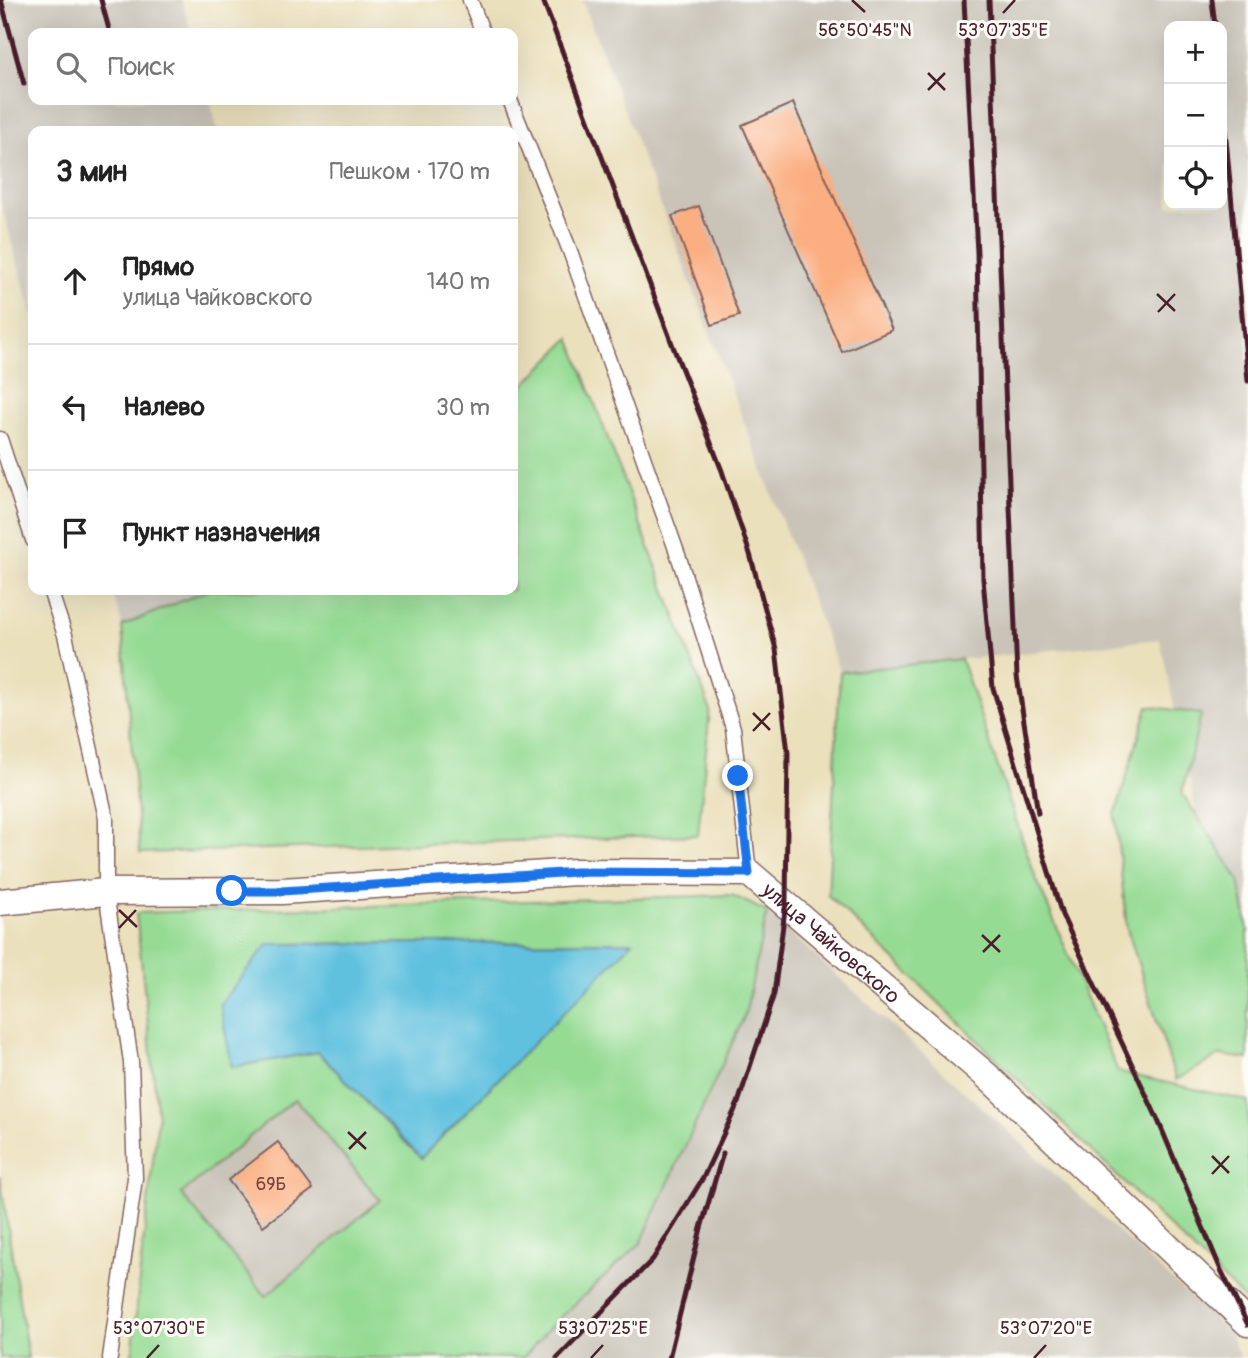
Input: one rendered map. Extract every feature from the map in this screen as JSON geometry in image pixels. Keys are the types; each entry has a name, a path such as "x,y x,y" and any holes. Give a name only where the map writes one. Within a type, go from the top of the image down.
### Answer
{"street":[{"name":"улица Чайковского","path":"0,902 106,892 282,891 576,872 749,873 987,1076 1248,1323"}],"lane":[{"path":"470,0 481,28"},
{"path":"512,105 584,290 679,558 733,728 749,873"},
{"path":"0,439 28,525"},
{"path":"52,595 65,635 106,818 106,892 131,1062 135,1178 110,1358"}],"shaded area":[{"path":"0,0 182,0 190,28 28,28 28,105 211,105 217,126 28,126 28,299 0,201"},
{"path":"582,0 1248,0 1248,1060 1160,639 840,672"},
{"path":"113,595 196,595 122,626"},
{"path":"767,912 1230,1333 1240,1358 523,1358 553,1324 745,1015"},
{"path":"295,1098 381,1200 266,1296 181,1194"}],"green space":[{"path":"570,338 710,709 698,835 140,853 122,626 196,595 518,595 518,391"},
{"path":"961,659 1035,876 1118,1072 1248,1101 1248,1303 828,895 840,672"},
{"path":"1148,706 1201,714 1182,793 1239,880 1248,930 1248,1059 1220,1055 1176,1080 1127,929 1115,815"},
{"path":"732,895 767,912 745,1015 641,1243 553,1324 523,1358 132,1358 158,1118 136,913","holes":["632,942 421,1158 318,1052 232,1067 268,944","295,1099 380,1200 266,1296 181,1194"]},
{"path":"0,1176 28,1358 0,1358"}],"water":[{"path":"633,942 421,1158 318,1052 232,1067 220,1004 268,944"}],"building":[{"path":"793,103 892,330 842,352 742,125"},
{"path":"699,206 739,316 712,325 672,216"},
{"path":"278,1142 313,1189 263,1226 228,1180"}],"railway":[{"path":"1,0 24,84"},
{"path":"101,0 109,28"},
{"path":"543,0 722,471 750,554 776,649 788,753 786,902 774,994 738,1103 703,1178 653,1259 557,1358"},
{"path":"964,0 977,253 983,579 993,688 1062,915 1157,1118 1221,1270 1248,1325"},
{"path":"989,0 1017,676 1038,813"},
{"path":"1212,0 1214,21"},
{"path":"1227,147 1248,381"},
{"path":"669,1358 701,1228 723,1153"}],"route":[{"path":"232,891 282,891 576,872 749,873 738,776"}]}
